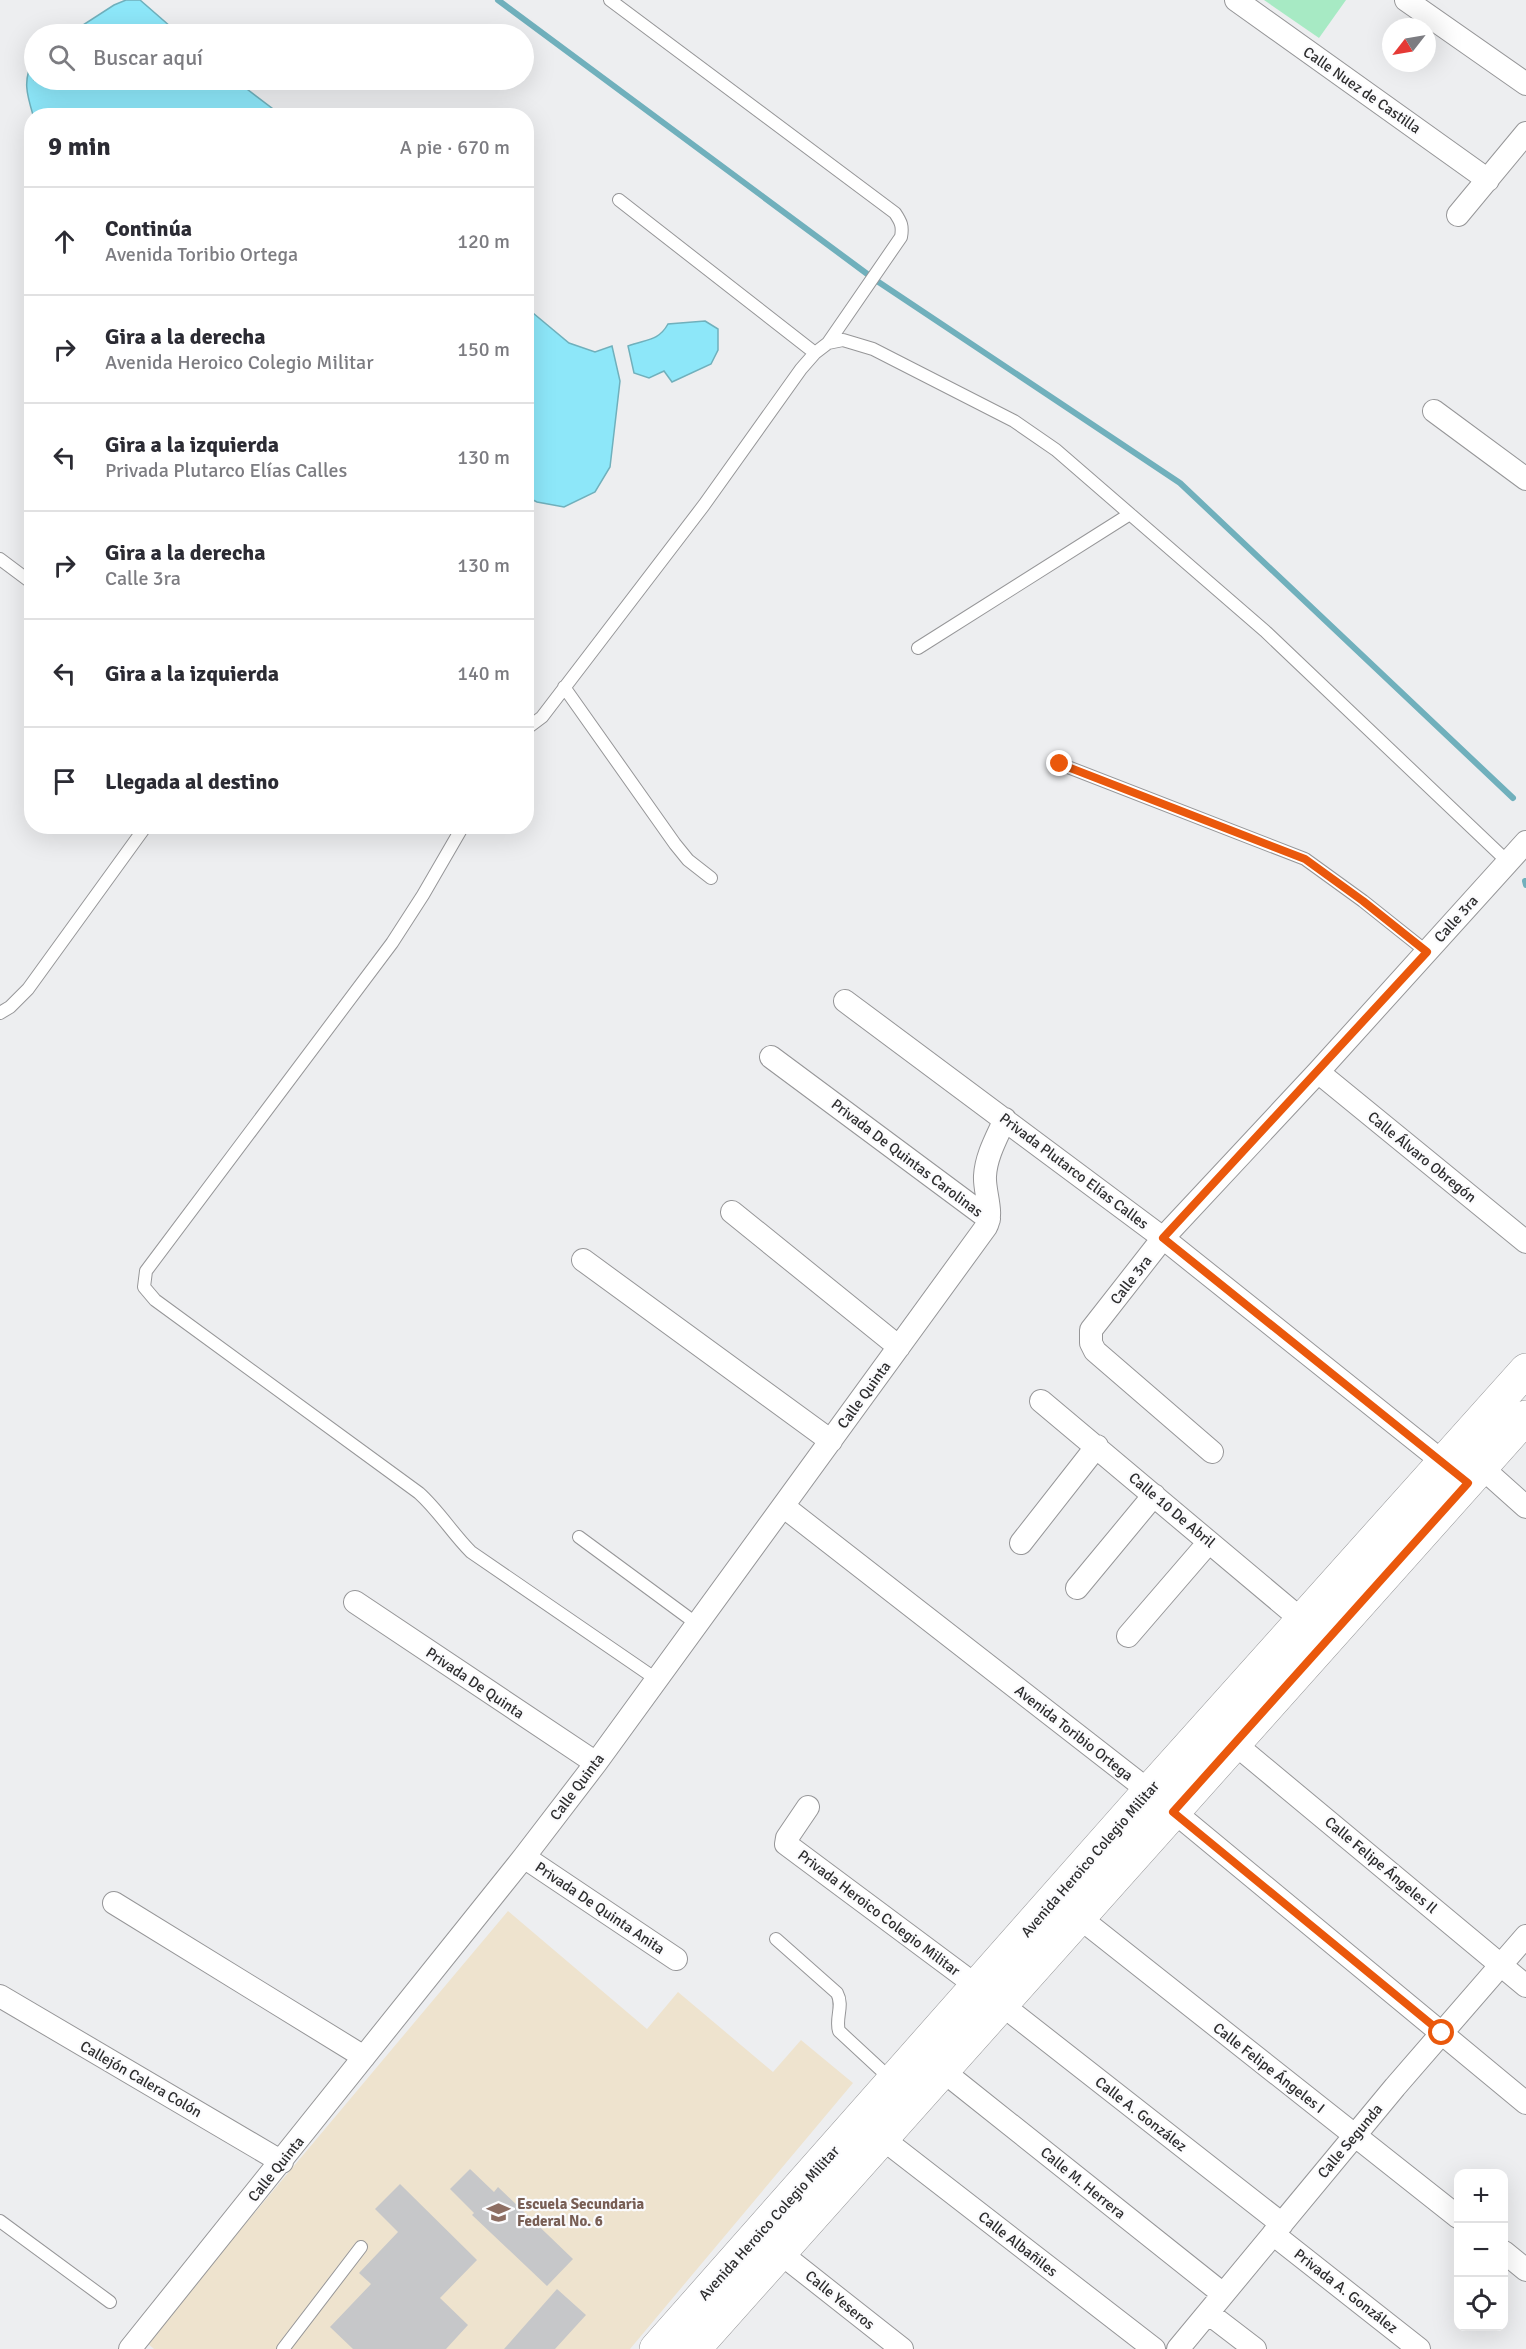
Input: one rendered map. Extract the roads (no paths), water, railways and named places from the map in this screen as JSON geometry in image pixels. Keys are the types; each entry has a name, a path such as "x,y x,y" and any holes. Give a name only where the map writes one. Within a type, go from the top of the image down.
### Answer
{"main road":[{"name":"Avenida Heroico Colegio Militar","path":"656,2349 893,2082 1080,1918 1235,1744 1463,1465 1526,1370"},
{"name":"Avenida Heroico Colegio Militar","path":"694,2349 943,2071 989,1996 1149,1791 1303,1621 1463,1465 1526,1417"}],"street":[{"name":"Calle Nuez de Castilla","path":"1236,0 1488,180"},
{"path":"1406,0 1526,84"},
{"path":"1458,215 1526,133"},
{"path":"1434,411 1526,479"},
{"name":"Calle 3ra","path":"1212,1452 1095,1351 1090,1343 1091,1330 1163,1238 1318,1072 1526,842"},
{"name":"Privada Plutarco Elías Calles","path":"845,1001 1463,1465 1526,1508"},
{"name":"Privada De Quintas Carolinas","path":"771,1057 989,1219"},
{"name":"Calle Álvaro Obregón","path":"1318,1072 1526,1242"},
{"name":"Privada De Quintas Carolinas","path":"989,1219 985,1174 990,1153 1005,1119"},
{"path":"732,1212 899,1347"},
{"name":"Calle Quinta","path":"141,2345 596,1763 986,1227 989,1219"},
{"path":"583,1260 831,1441"},
{"name":"Calle 10 De Abril","path":"1041,1401 1303,1621"},
{"path":"1021,1544 1097,1446"},
{"path":"1077,1588 1154,1495"},
{"name":"Avenida Toribio Ortega","path":"783,1506 1149,1791 1526,2103"},
{"path":"1128,1636 1209,1542"},
{"name":"Privada De Quinta","path":"355,1602 596,1763"},
{"name":"Calle Felipe Ángeles Il","path":"1235,1744 1526,1986"},
{"name":"Privada Heroico Colegio Militar","path":"808,1807 787,1838 786,1844 989,1996"},
{"name":"Privada De Quinta Anita","path":"524,1857 676,1959"},
{"path":"114,1903 364,2057"},
{"name":"Calle Felipe Ángeles I","path":"1080,1918 1454,2214"},
{"name":"Calle Segunda","path":"1178,2349 1355,2136 1526,1936"},
{"name":"Callejón Calera Colón","path":"0,1996 282,2162"},
{"name":"Calle A. González","path":"989,1996 1277,2229"},
{"name":"Calle M. Herrera","path":"943,2071 1222,2295"},
{"name":"Calle Albañiles","path":"883,2139 1154,2349"},
{"name":"Privada A. González","path":"1277,2229 1419,2349"},
{"name":"Calle Yeseros","path":"779,2252 902,2349"},
{"path":"1508,2256 1526,2270"},
{"path":"1208,2313 1255,2349"}],"lane":[{"path":"534,723 542,717 704,505 815,353 828,343 901,237 903,227 895,213 610,0"},
{"path":"619,200 815,353"},
{"path":"828,343 843,340 873,349 1014,421 1056,450 1265,631 1508,862"},
{"path":"918,648 1130,514"},
{"path":"0,559 24,577"},
{"path":"564,687 675,844 688,860 711,878"},
{"path":"1060,764 1305,859 1427,952"},
{"path":"0,1013 10,1007 28,989 140,834"},
{"path":"458,834 392,943 146,1272 144,1287 155,1300 419,1493 437,1510 471,1552 656,1679"},
{"path":"579,1537 697,1624"},
{"path":"776,1939 837,1993 841,2003 839,2031 893,2082"},
{"path":"0,2221 110,2302"},
{"path":"283,2349 361,2247"}],"water":[{"path":"126,0 140,0 168,24 85,24"},
{"path":"28,90 248,90 272,108 31,108"},
{"path":"534,314 569,343 595,352 612,346 620,381 610,467 595,492 564,507 534,500"},
{"path":"705,321 718,329 718,350 711,364 672,382 664,371 649,378 634,373 628,346 655,337 668,324"}],"waterway":[{"path":"498,0 530,24"},
{"path":"534,27 874,279 1180,483 1513,798"},
{"path":"1525,881 1526,885"}],"place":[{"name":"Escuela Secundaria Federal No. 6","path":"499,2213"}]}
